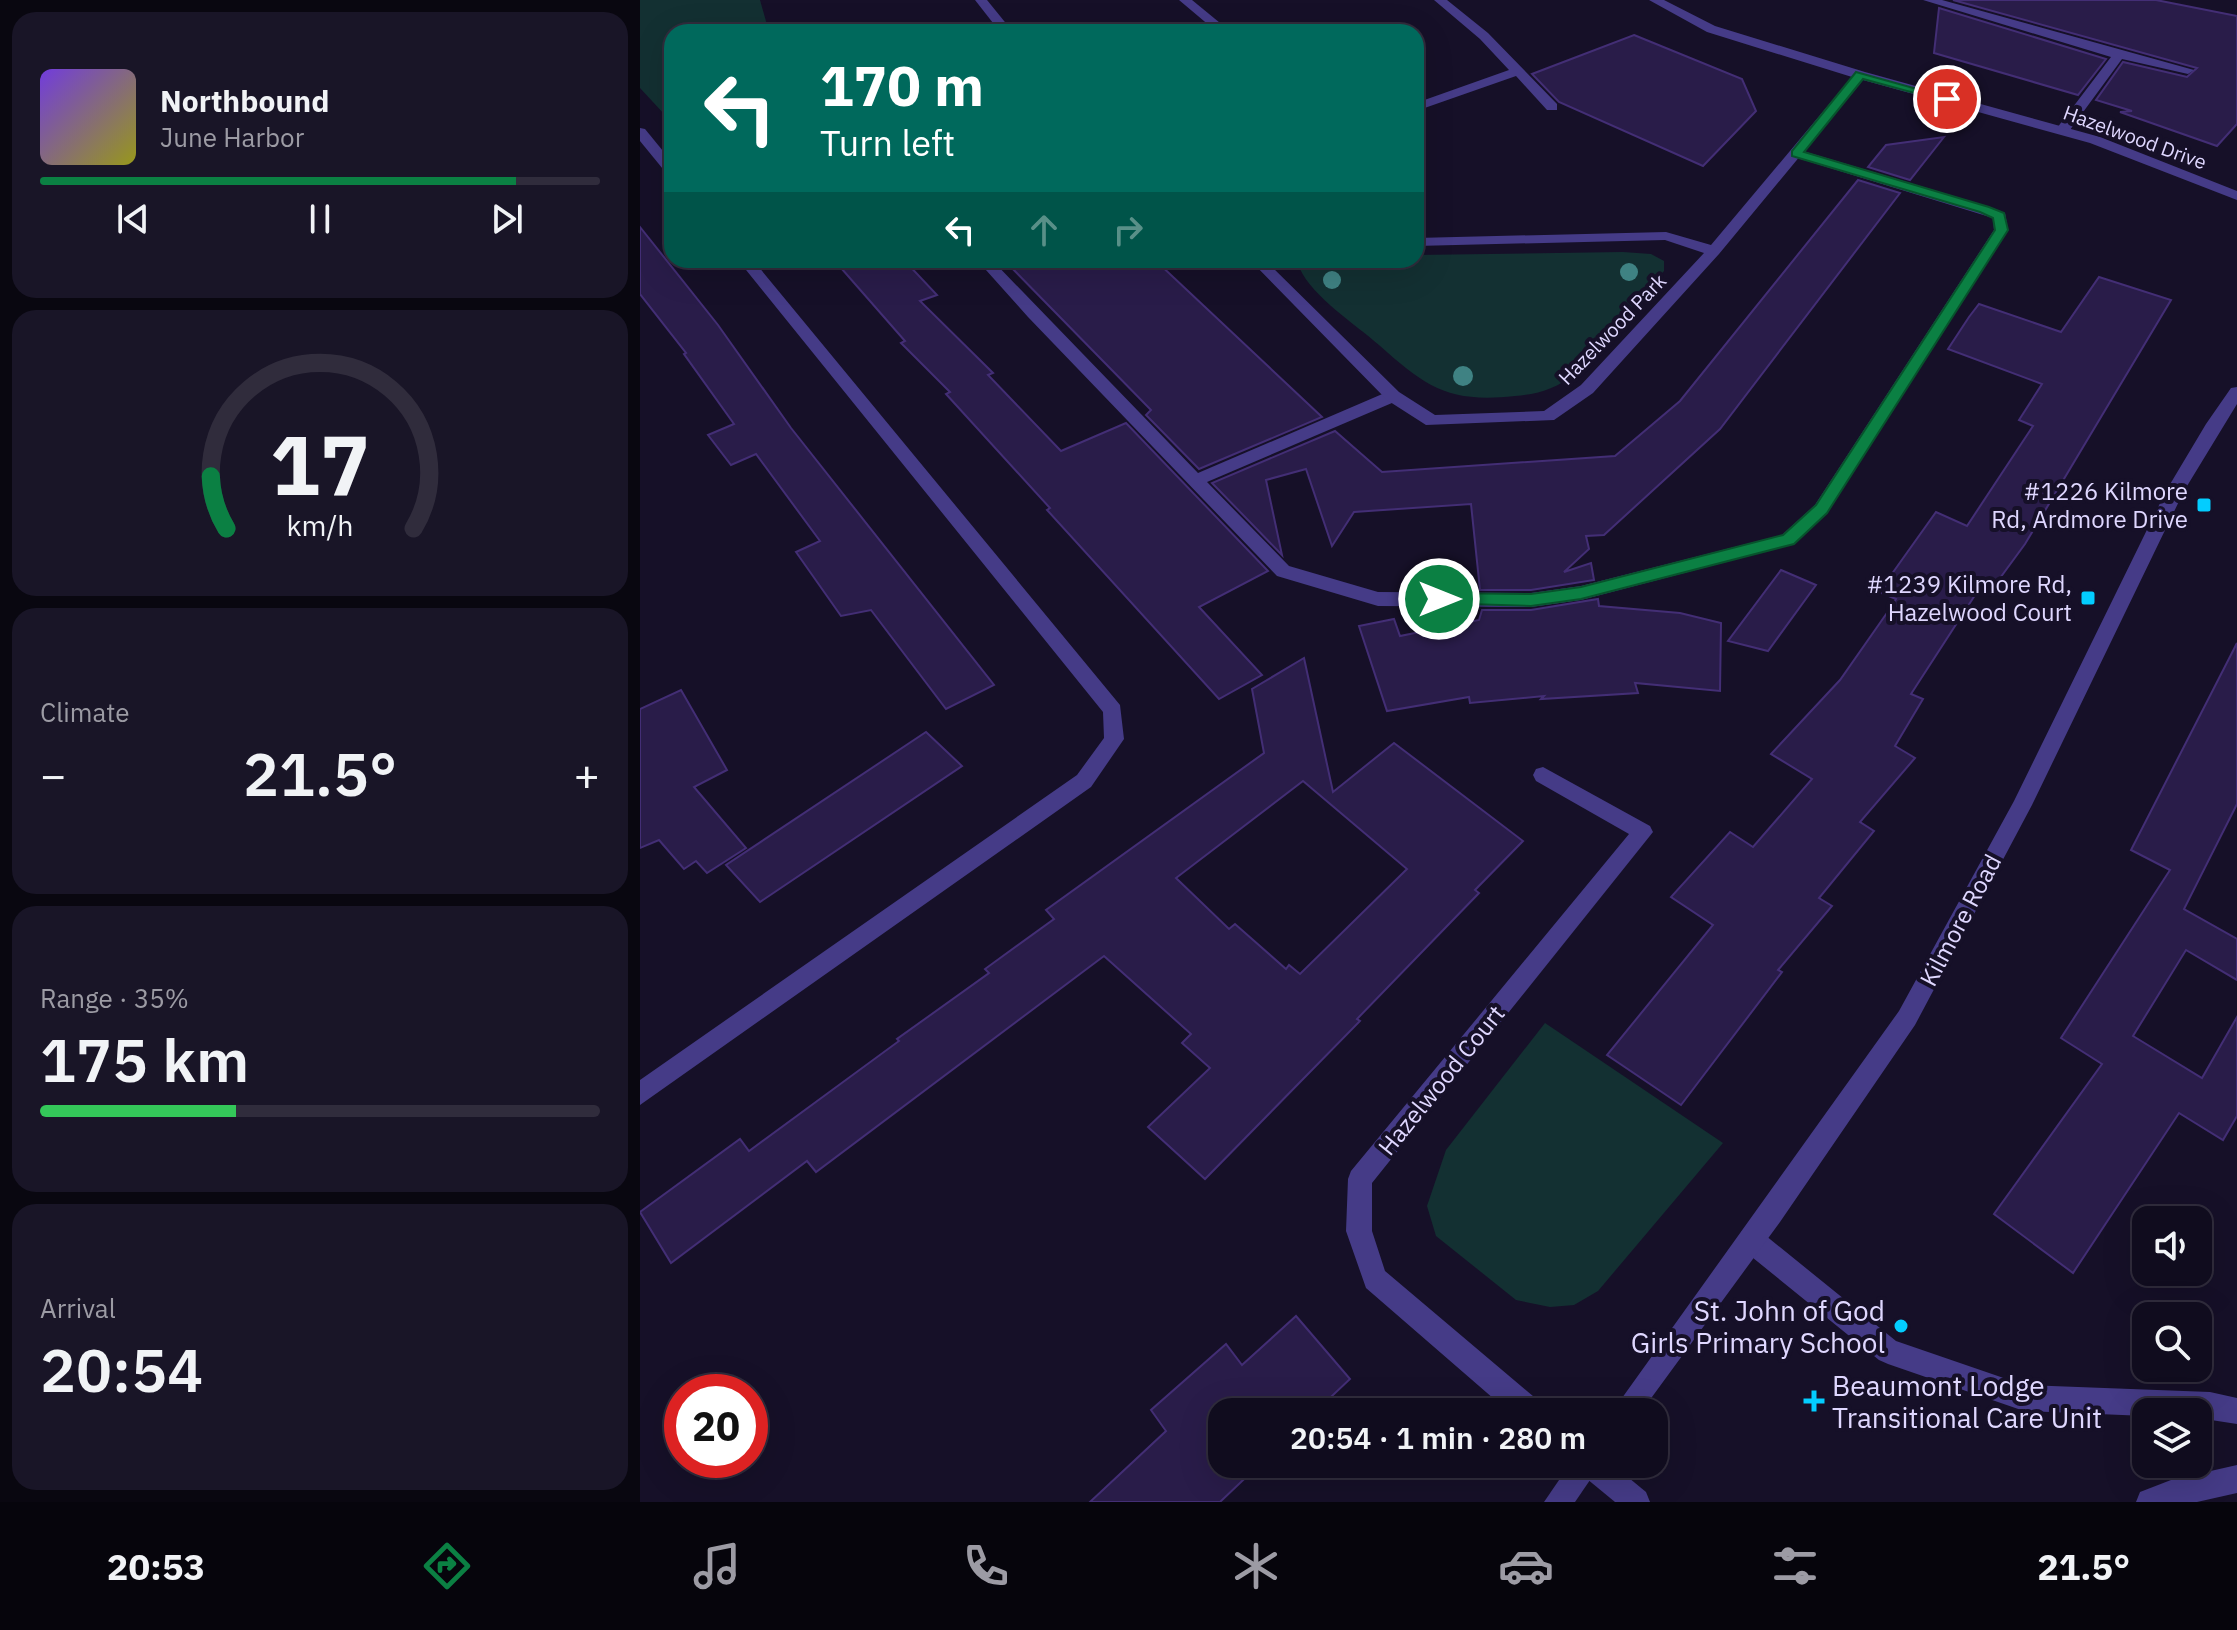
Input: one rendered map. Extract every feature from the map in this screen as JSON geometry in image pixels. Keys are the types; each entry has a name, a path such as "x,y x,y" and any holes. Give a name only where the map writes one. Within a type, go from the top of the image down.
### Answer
{"street":[{"path":"981,0 1000,24"},
{"path":"1185,0 1215,24"},
{"path":"1440,0 1484,36 1552,107"},
{"name":"Hazelwood Drive","path":"1655,0 1711,29 1860,75 2095,140 2237,196"},
{"path":"1929,0 2119,55 2188,70"},
{"path":"2062,131 2119,55"},
{"path":"1424,104 1519,71"},
{"name":"Hazelwood Park","path":"1265,268 1393,396 1432,421 1548,416 1587,389 1714,251 1860,75"},
{"path":"640,132 664,161"},
{"path":"992,268 1283,571 1378,599 1531,600 1581,593 1788,540 1821,509 2001,230 2000,216 1985,210 1796,153"},
{"name":"Hazelwood Park","path":"1424,242 1666,236 1714,251"},
{"path":"640,1094 1084,781 1114,739 1113,710 752,268"},
{"path":"1194,481 1393,396"},
{"name":"Kilmore Road","path":"1635,1398 1907,1018 2022,805 2175,491 2236,396"},
{"name":"Hazelwood Court","path":"1514,1398 1375,1279 1359,1231 1360,1179 1643,832 1543,775"},
{"path":"1751,1240 1888,1351 2024,1398 2210,1405 2237,1411"},
{"path":"1558,1502 1578,1478"},
{"path":"1606,1478 1636,1502"},
{"path":"2150,1502 2237,1479"}],"green space":[{"path":"640,0 760,0 767,24 664,24 664,114 640,88"},
{"path":"1623,252 1651,254 1664,261 1664,271 1599,348 1569,378 1555,387 1532,394 1473,397 1440,389 1411,372 1324,300 1300,269 1424,268 1424,255"},
{"path":"1545,1023 1723,1143 1598,1291 1574,1305 1550,1307 1516,1300 1436,1236 1427,1206 1446,1150"}],"building":[{"path":"1953,0 2156,0 2237,16 2237,124 2217,146 2120,112 2132,111 2096,100 2123,62 2187,77 2197,68"},
{"path":"1939,8 2106,59 2078,95 1934,53"},
{"path":"1634,35 1742,79 1756,111 1703,166 1559,102 1532,74"},
{"path":"1944,137 1910,180 1868,167 1886,145"},
{"path":"1858,180 1900,193 1720,429 1604,535 1586,536 1589,549 1564,572 1591,563 1594,580 1531,590 1480,590 1471,504 1354,512 1332,546 1306,469 1266,480 1282,555 1212,483 1335,431 1382,472 1615,456 1680,401"},
{"path":"640,227 664,257 664,268 673,268 718,325 791,428 994,685 946,709 871,610 841,616 796,552 820,541 756,454 731,465 708,435 734,424 686,353 640,294"},
{"path":"841,268 912,268 937,295 920,301 993,373 988,375 1061,451 1126,423 1268,571 1199,607 1262,675 1219,699 1047,510 1050,508 946,394 950,392 901,343 905,341"},
{"path":"1012,268 1164,268 1322,417 1199,469 1146,415 1151,410"},
{"path":"2099,277 2171,300 2025,544 1989,593 1979,589 1911,694 1923,699 1895,746 1915,758 1860,822 1874,831 1819,898 1832,906 1778,970 1782,972 1681,1105 1607,1055 1713,925 1671,897 1730,832 1753,847 1812,779 1771,754 1840,680 1889,610 1896,599 1879,592 1936,512 1967,526 2033,426 2019,420 2042,384 1948,349 1969,317 1979,304 2061,332"},
{"path":"1781,570 1816,585 1768,651 1728,641"},
{"path":"1598,599 1599,606 1680,613 1721,623 1720,691 1635,683 1638,693 1541,699 1544,696 1470,703 1469,697 1387,711 1359,626 1394,619 1400,636 1479,620 1482,610 1531,610"},
{"path":"2237,643 2237,804 2184,909 2237,939 2237,980 2186,950 2133,1036 2202,1078 2237,1017 2237,1116 2223,1140 2179,1113 2073,1273 1994,1214 2102,1064 2061,1038 2170,870 2131,850"},
{"path":"1304,658 1333,792 1394,743 1523,841 1475,890 1479,893 1357,1019 1360,1021 1205,1179 1148,1127 1210,1068 1182,1043 1191,1034 1104,956 816,1172 807,1161 671,1263 640,1212 740,1139 749,1151 899,1041 897,1039 989,973 985,969 1054,919 1046,910 1264,753 1252,689","holes":["1303,781 1407,869 1300,974 1289,965 1286,969 1235,924 1229,929 1176,878"]},
{"path":"681,690 727,770 694,787 746,848 707,873 696,861 684,869 659,840 640,848 640,709"},
{"path":"926,732 962,766 760,902 726,865"},
{"path":"1296,1316 1350,1379 1330,1398 1208,1398 1208,1478 1245,1478 1220,1502 1090,1502 1166,1431 1151,1410 1226,1344 1242,1365"}],"place":[{"name":"#1226 Kilmore Rd, Ardmore Drive","path":"2204,505"},
{"name":"#1239 Kilmore Rd, Hazelwood Court","path":"2088,598"},
{"name":"St. John of God Girls Primary School","path":"1901,1326"},
{"name":"Beaumont Lodge Transitional Care Unit","path":"1814,1401"}],"route":[{"path":"1439,599 1531,600 1581,593 1788,540 1821,509 2001,230 2000,216 1985,210 1796,153 1860,75 1947,99"}]}
